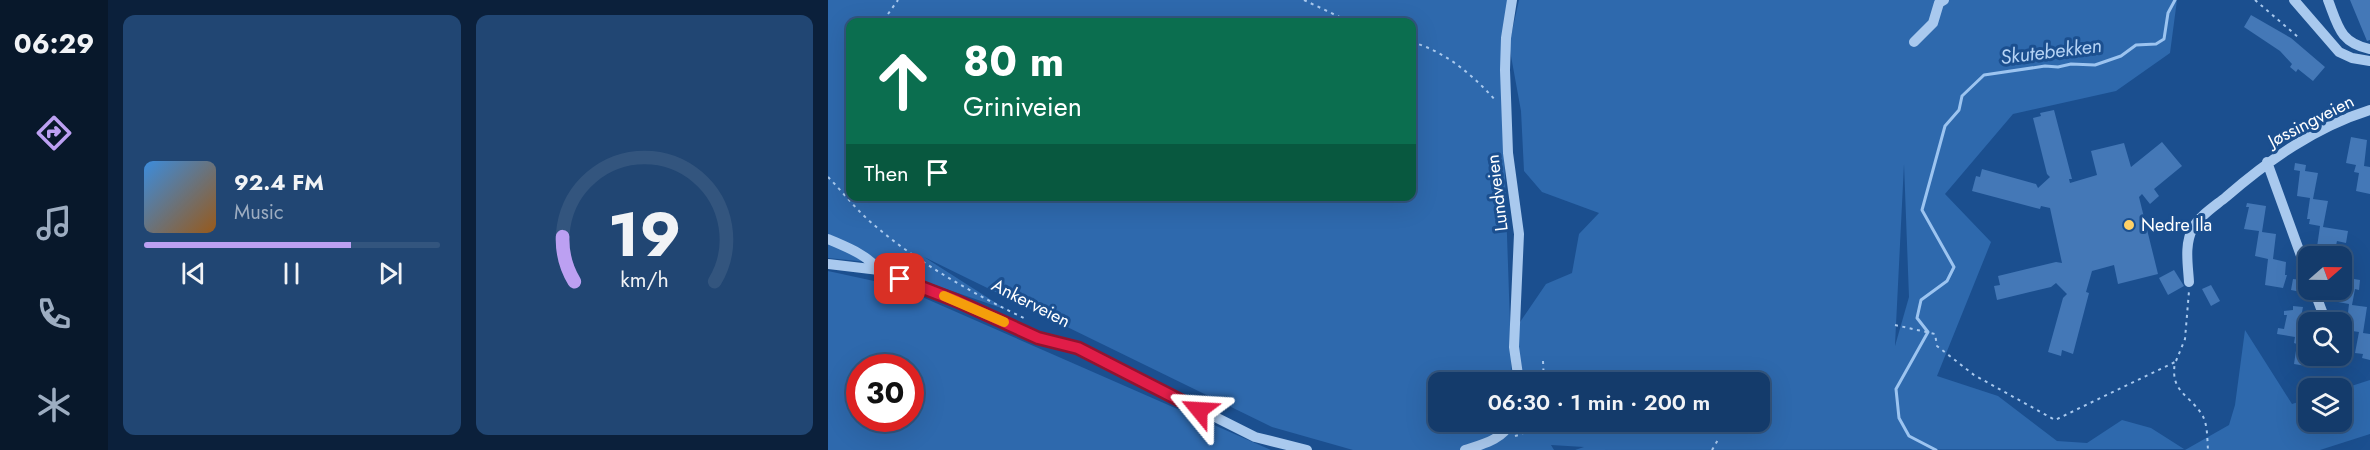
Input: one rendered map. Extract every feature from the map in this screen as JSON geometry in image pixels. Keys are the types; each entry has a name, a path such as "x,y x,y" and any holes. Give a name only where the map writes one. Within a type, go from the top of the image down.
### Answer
{"street":[{"name":"Lundveien","path":"1512,0 1506,38 1507,114 1508,153 1519,234 1514,347 1518,372"},
{"path":"1914,42 1933,23 1939,3 1944,0"},
{"path":"2294,0 2339,52 2352,58 2370,61"},
{"path":"2328,0 2346,39 2370,49"},
{"name":"Jøssingveien","path":"2189,282 2187,251 2192,228 2209,211 2267,162 2321,131 2370,110"},
{"name":"Jøssingveien","path":"2267,162 2298,247"},
{"path":"828,239 872,261 879,270"},
{"path":"828,264 879,270"},
{"name":"Ankerveien","path":"879,270 957,301 1038,338 1078,348 1255,437 1307,450"},
{"path":"1465,450 1498,437 1504,432"}],"path":[{"path":"888,14 898,0"},
{"path":"1304,0 1342,18"},
{"path":"2255,0 2298,37"},
{"path":"1416,43 1426,46 1461,66 1478,81 1507,114"},
{"name":"Ankerveien","path":"828,177 846,196"},
{"name":"Ankerveien","path":"850,201 872,224 913,254 990,302 1026,320"},
{"path":"2189,282 2185,339 2175,362 2174,380 2205,422 2208,450"},
{"path":"1896,325 1935,334 1936,346 1974,375 2055,420 2175,362"},
{"path":"1543,361 1544,372"},
{"path":"1712,450 1719,438"}],"shaded area":[{"path":"828,0 1514,0 1502,89 1512,372 1428,372 1428,432 1770,432 1770,372 1517,372 1518,325 1546,284 1572,273 1579,234 1599,213 1542,192 1524,171 1521,111 1509,45 1519,0 2177,0 2170,53 2116,91 2013,114 1945,194 1991,242 1937,376 1998,396 2057,441 2087,443 2122,420 2151,428 2184,449 1575,450 1584,447 1551,445 1554,450 1353,450 1272,427 924,257 1007,310 868,262 828,258","holes":["1904,164 1909,297 1895,345"]},
{"path":"828,271 897,286 1271,450 828,450"},
{"path":"2245,330 2292,404 2298,402 2298,432 2352,432 2352,386 2370,380 2370,434 2320,450 2185,450 2229,425 2235,405"}],"building":[{"path":"2350,0 2370,0 2370,40 2367,41"},
{"path":"2251,15 2291,38 2325,67 2313,81 2298,69 2296,72 2280,51 2244,27"},
{"name":"Nedre Ila","path":"2054,110 2072,179 2069,179 2070,183 2097,175 2091,151 2124,143 2131,167 2162,142 2182,166 2154,189 2159,196 2150,204 2142,194 2139,197 2158,274 2118,284 2114,265 2092,271 2086,292 2089,293 2073,354 2062,350 2061,356 2048,352 2063,298 2067,294 2056,283 2051,287 1997,300 1994,286 2000,285 1998,276 2056,262 2062,263 2050,208 2041,206 2040,209 1972,191 1976,176 1980,177 1982,169 2036,184 2038,188 2050,177 2047,174 2033,118 2041,116 2040,113"},
{"path":"2351,137 2367,140 2364,166 2370,167 2370,194 2356,191 2359,173 2354,172 2356,165 2346,163"},
{"path":"2295,163 2306,165 2305,171 2318,173 2313,199 2328,201 2323,227 2348,231 2346,243 2337,241 2336,246 2317,246 2320,226 2309,224 2310,219 2307,219 2310,198 2297,196 2300,171 2294,170"},
{"path":"2247,203 2266,206 2262,232 2276,234 2273,259 2286,262 2285,275 2287,275 2283,288 2265,285 2268,259 2255,256 2259,231 2244,229 2249,207 2246,207"},
{"path":"2174,270 2184,286 2168,295 2159,278"},
{"path":"2293,279 2298,280 2298,291 2291,290"},
{"path":"2352,279 2360,280 2359,290 2355,289 2352,305 2367,307 2363,333 2370,334 2370,360 2362,358 2363,354 2355,353 2359,332 2352,331 2352,312 2348,312 2349,304 2338,302 2338,300 2352,300"},
{"path":"2211,285 2220,301 2211,306 2202,289"},
{"path":"2293,306 2303,307 2302,312 2298,312 2298,365 2294,364 2297,344 2294,343 2295,337 2277,334 2278,328 2284,329 2287,315 2284,315 2284,311 2293,310"}],"waterway":[{"name":"Skutebekken","path":"1936,450 1909,436 1899,418 1896,389 1928,332 1917,318 1921,300 1947,281 1954,267 1922,210 1945,126 1959,110 1962,96 1984,75 2045,66 2095,65 2121,56 2136,45 2156,44 2164,39 2168,13 2175,0"}],"slow traffic":[{"path":"944,296 1004,322"}],"place":[{"name":"Nedre Ila","path":"2129,225"}],"route":[{"path":"900,279 957,301 1038,338 1078,348 1199,410"}]}
